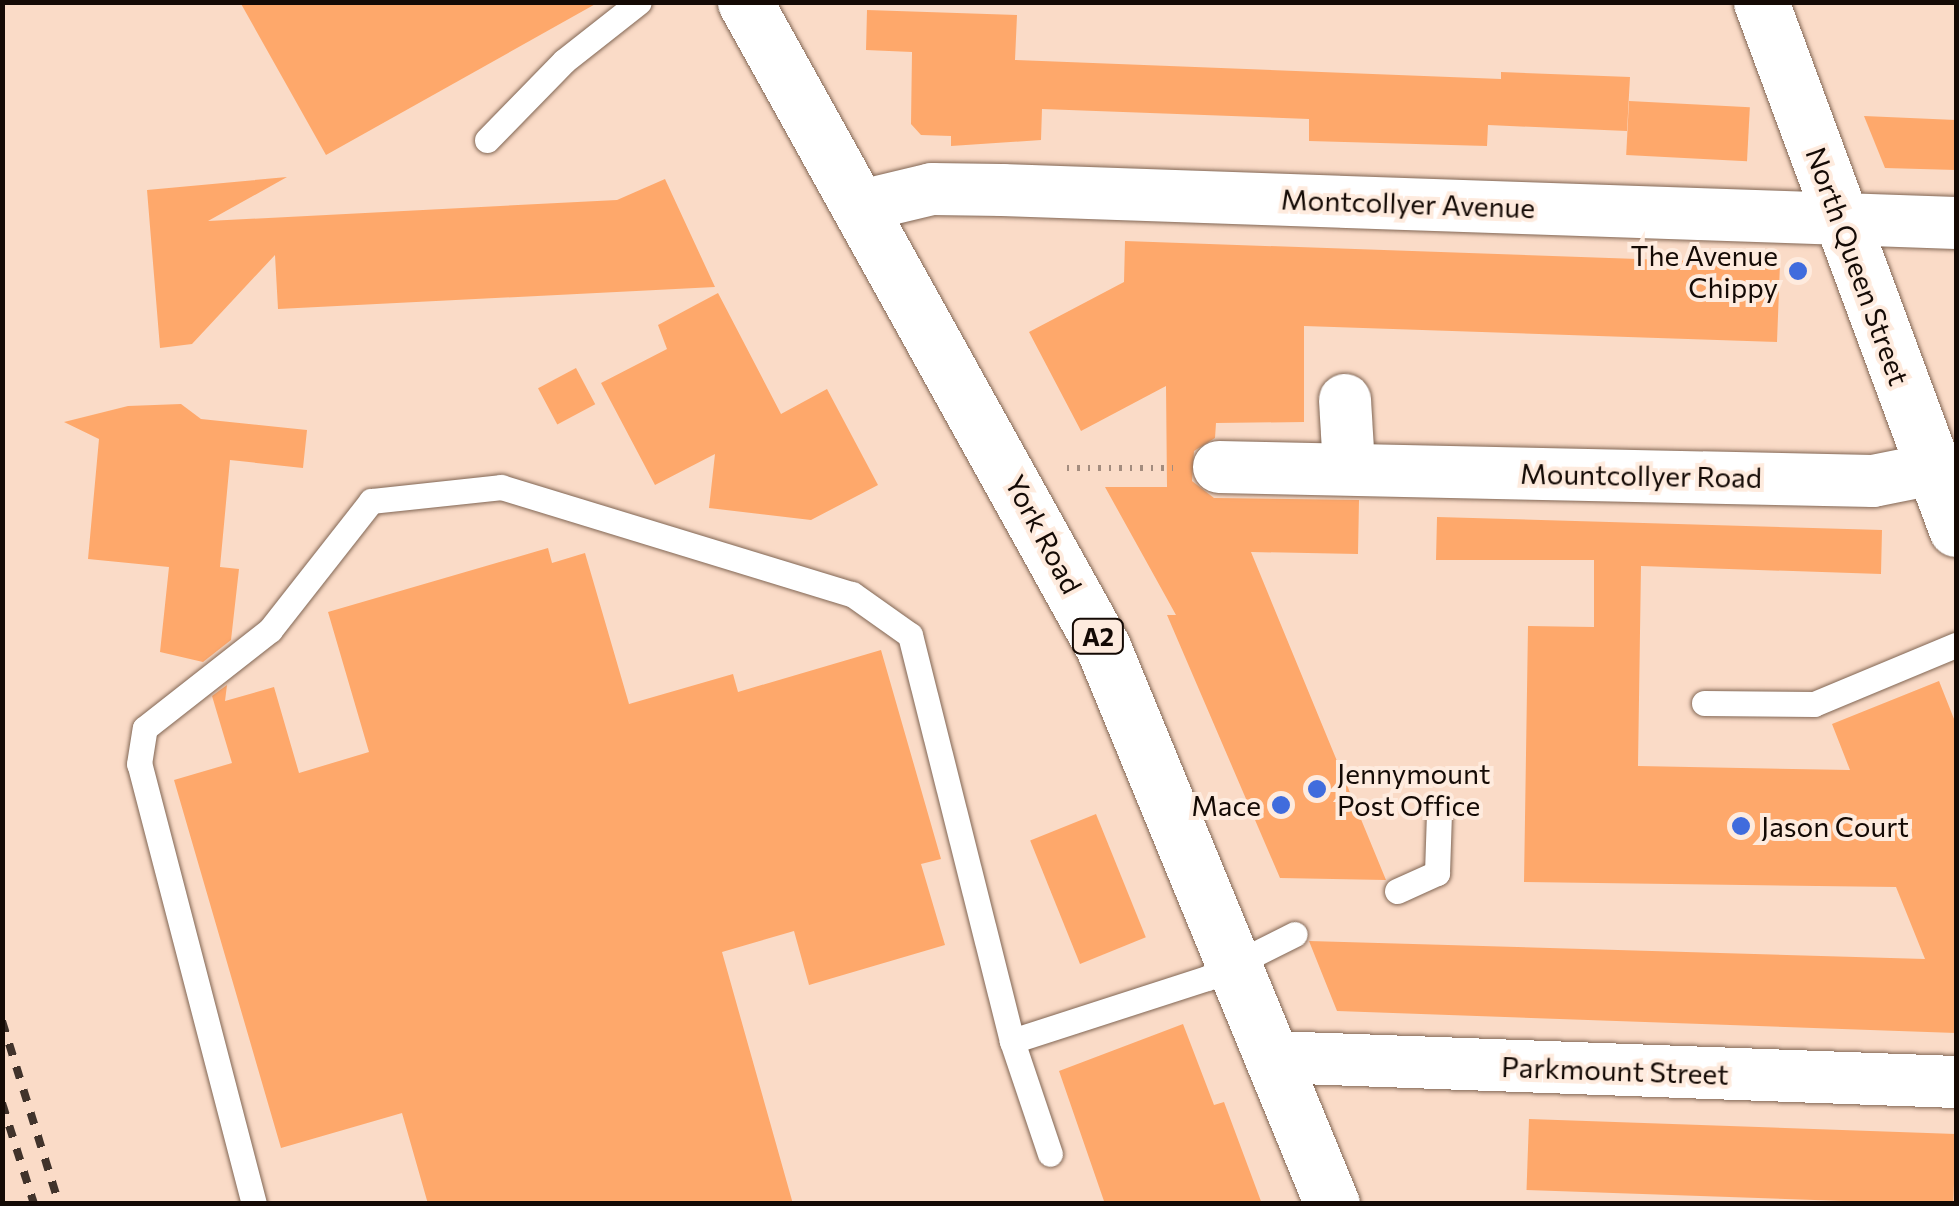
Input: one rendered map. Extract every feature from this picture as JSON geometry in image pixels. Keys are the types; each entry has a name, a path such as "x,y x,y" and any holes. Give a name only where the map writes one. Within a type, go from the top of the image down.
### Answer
{"main road":[{"name":"York Road","path":"745,2 1103,646 1238,964 1332,1204"},
{"name":"North Queen Street","path":"1761,2 1956,529"}],"street":[{"name":"Montcollyer Avenue","path":"861,206 932,190 1002,190 1956,223"},
{"path":"1345,400 1349,468"},
{"name":"Mountcollyer Road","path":"1219,467 1873,481 1933,469"},
{"name":"Parkmount Street","path":"1274,1057 1956,1082"}],"lane":[{"path":"487,140 564,62 639,2"},
{"path":"254,1204 139,764 145,728 270,630 371,501 501,488 852,594 910,635 1012,1041 1050,1154"},
{"path":"1704,703 1814,704 1956,645"},
{"path":"1397,891 1438,873 1439,812"},
{"path":"1012,1041 1238,964 1295,934"}],"path":[{"path":"1067,468 1219,467"}],"building":[{"path":"240,2 599,2 326,155"},
{"path":"867,10 1017,15 1015,60 1501,79 1501,72 1630,77 1627,131 1488,125 1487,146 1309,141 1309,119 1042,109 1041,140 951,146 951,136 921,135 911,124 912,52 866,50"},
{"path":"1629,101 1750,107 1747,161 1626,155"},
{"path":"1864,116 1956,120 1956,170 1885,168"},
{"path":"287,177 208,221 617,200 665,179 715,287 278,309 275,255 192,344 160,348 147,190"},
{"path":"1125,241 1780,264 1777,342 1304,326 1304,422 1216,423 1215,438 1194,451 1192,481 1214,498 1359,500 1358,554 1251,552 1386,880 1280,878 1167,615 1176,615 1105,487 1167,487 1166,386 1081,431 1029,332 1124,282"},
{"path":"718,293 781,414 827,389 878,485 811,520 709,508 715,454 655,485 601,383 667,349 658,325"},
{"path":"576,368 595,404 557,424 538,388"},
{"path":"181,404 201,419 307,430 303,468 230,460 220,567 239,569 231,640 203,662 160,652 169,567 88,559 99,439 64,422 128,406"},
{"path":"1437,517 1882,530 1881,574 1641,566 1638,766 1850,770 1832,724 1939,681 1956,724 1956,1033 1337,1011 1309,941 1925,959 1896,887 1524,882 1528,626 1594,627 1594,560 1436,560"},
{"path":"548,548 552,563 585,553 629,704 733,674 738,692 881,650 941,859 921,864 945,945 809,985 794,931 722,952 793,1204 428,1204 402,1113 281,1148 174,780 232,763 212,696 227,685 225,701 274,687 299,773 369,752 328,612"},
{"path":"1096,814 1146,937 1080,964 1030,841"},
{"path":"1183,1024 1214,1105 1224,1102 1262,1204 1105,1204 1059,1071"},
{"path":"1529,1119 1956,1134 1953,1204 1527,1190"}],"railway":[{"path":"2,1021 59,1204"},
{"path":"2,1103 34,1204"}],"place":[{"name":"The Avenue Chippy","path":"1798,271"},
{"name":"Jennymount Post Office","path":"1317,789"},
{"name":"Mace","path":"1281,805"},
{"name":"Jason Court","path":"1741,826"}]}
